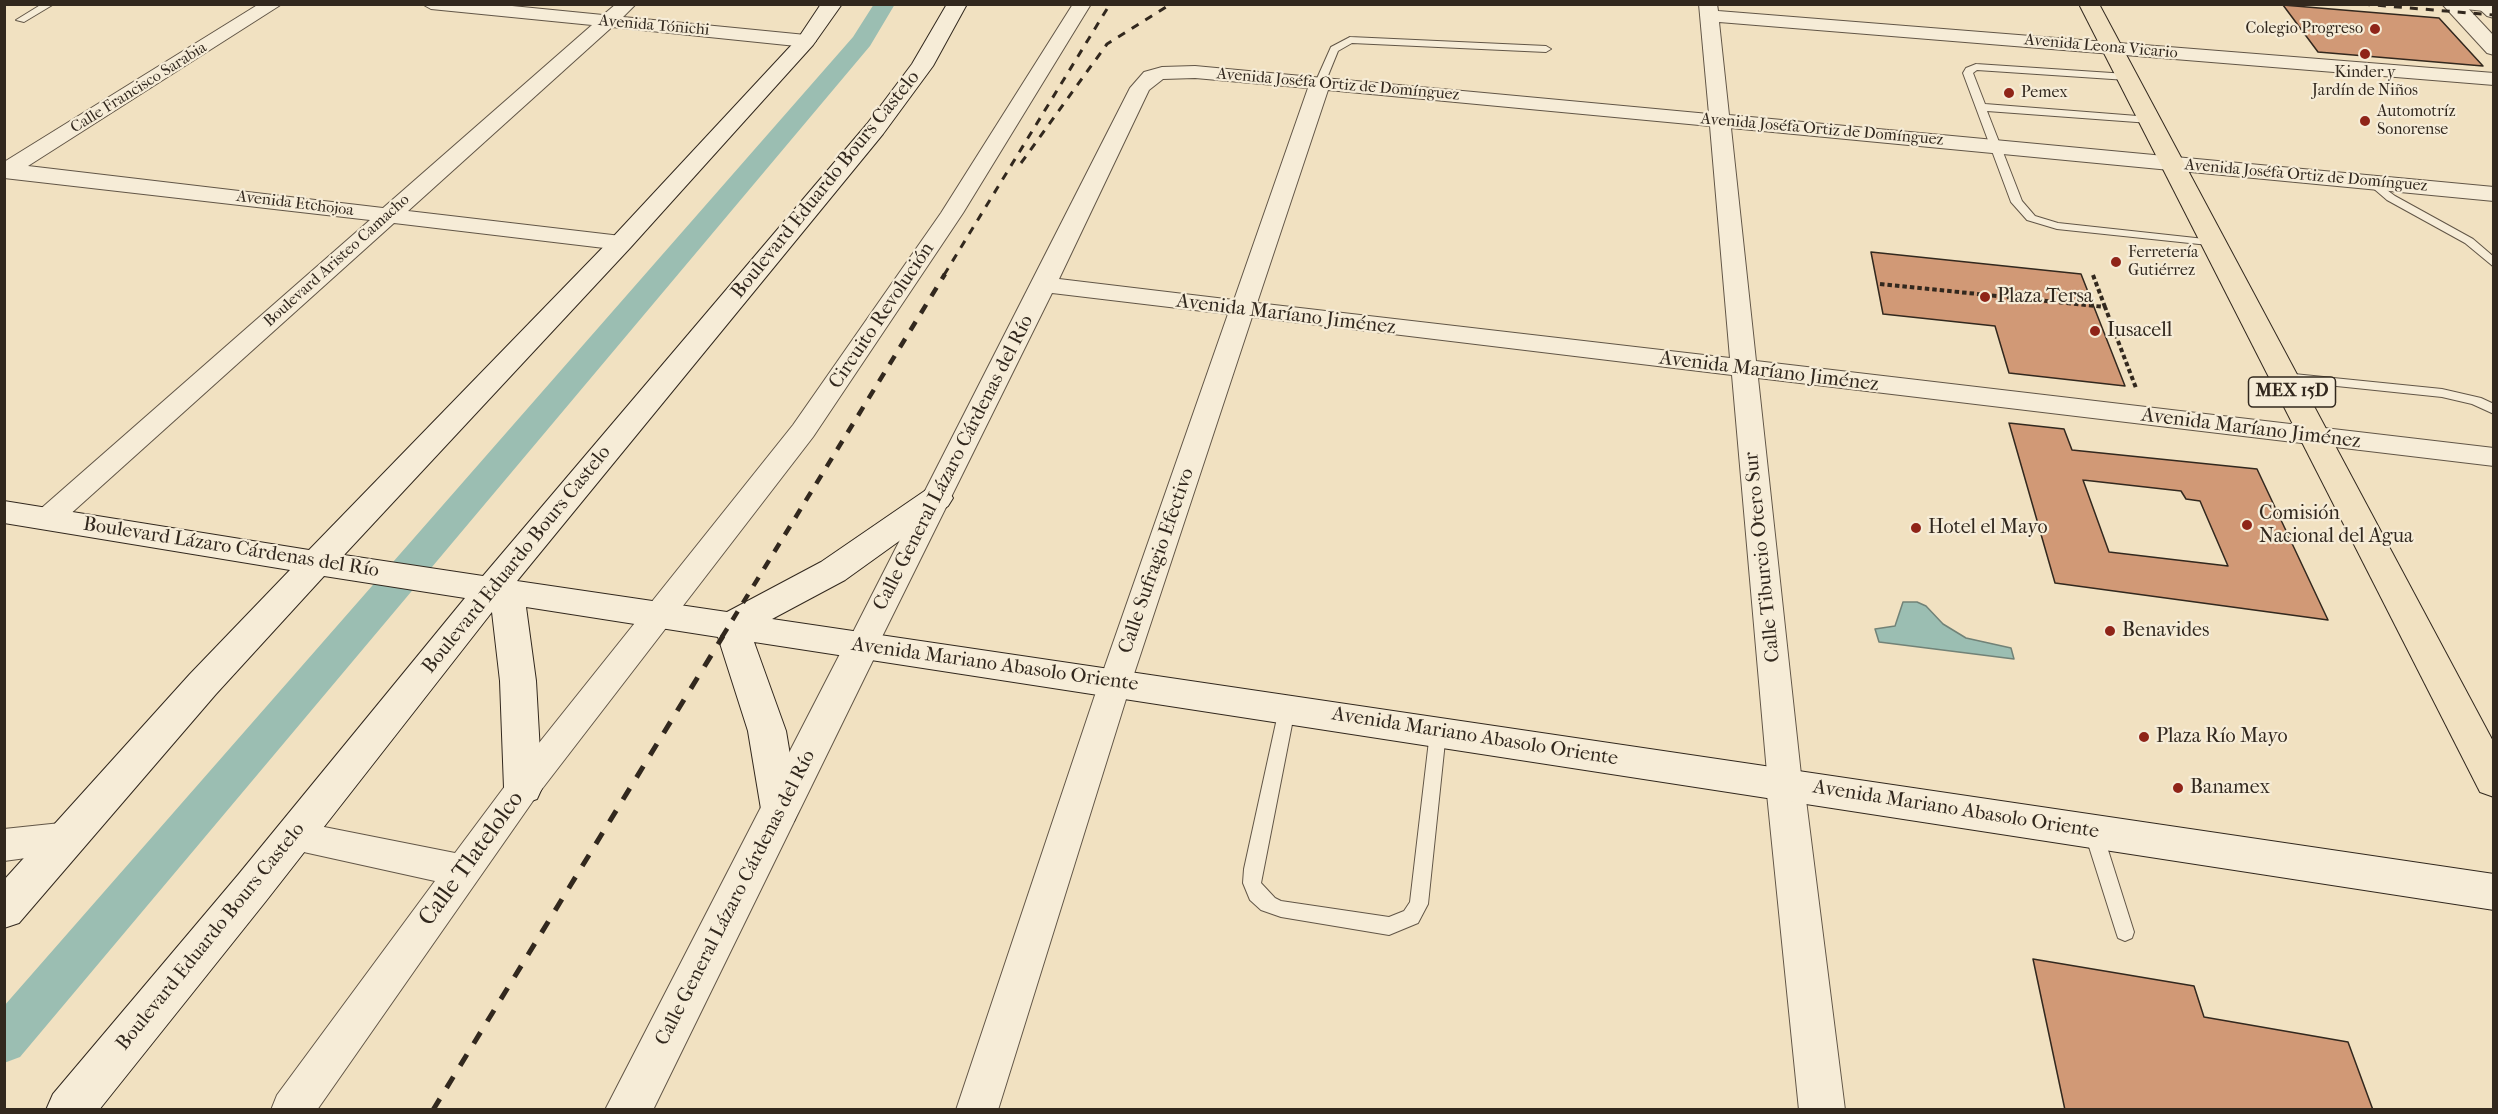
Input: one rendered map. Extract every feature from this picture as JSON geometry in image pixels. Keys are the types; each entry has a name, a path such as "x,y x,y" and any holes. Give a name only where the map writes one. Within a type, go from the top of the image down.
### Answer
{"highway":[{"name":"MEX 15D","path":"2089,4 2493,781"}],"main road":[{"path":"4,910 203,684 329,565 806,40 832,4"},
{"name":"Boulevard Eduardo Bours Castelo","path":"69,1110 294,836 485,588 875,129 922,66 957,4"},
{"path":"2452,4 2493,49"},
{"path":"780,809 767,731 731,625 833,571 937,498"},
{"name":"Boulevard Lázaro Cárdenas del Río","path":"4,512 485,588"},
{"path":"485,588 518,681 523,788"},
{"name":"Avenida Mariano Abasolo Oriente","path":"485,588 2493,892"},
{"name":"Calle General Lázaro Cárdenas del Río","path":"628,1110 862,646"},
{"name":"Calle Tiburcio Otero Sur","path":"1785,784 1822,1110"}],"street":[{"name":"Calle Francisco Sarabia","path":"5,171 273,4"},
{"name":"Avenida Tónichi","path":"431,4 806,40"},
{"name":"Boulevard Aristeo Camacho","path":"47,519 627,4"},
{"name":"Circuito Revolución","path":"661,614 803,431 878,324 977,175 1082,4"},
{"path":"2465,4 2490,7"},
{"name":"Avenida Leona Vicario","path":"1708,10 2112,48 2493,79"},
{"name":"Calle Tiburcio Otero Sur","path":"1708,10 1785,784"},
{"name":"Avenida Joséfa Ortiz de Domínguez","path":"1151,76 1177,71 1320,83 2493,194"},
{"name":"Calle General Lázaro Cárdenas del Río","path":"862,646 1044,285 1140,88 1151,76"},
{"name":"Calle Sufragio Efectivo","path":"977,1110 1115,683 1320,83"},
{"name":"Avenida Etchojoa","path":"5,171 621,243"},
{"name":"Avenida Maríano Jiménez","path":"1044,285 2493,457"},
{"name":"Calle Tlatelolco","path":"292,1110 523,788 661,614"},
{"path":"294,836 462,871"},
{"path":"4,845 70,837"}],"lane":[{"path":"21,20 50,4"},
{"path":"1320,83 1334,49 1350,40 1546,49"},
{"path":"2127,77 1976,67 1968,73 2017,202 2031,218 2057,226 2214,244"},
{"path":"1980,107 2150,120"},
{"path":"2372,182 2391,198 2469,241 2493,264"},
{"path":"2284,377 2459,396 2476,401 2493,410"},
{"path":"1287,709 1253,869 1252,884 1257,894 1268,904 1281,909 1389,926 1411,916 1419,904 1438,732"},
{"path":"2093,831 2125,932"}],"path":[{"path":"2093,275 2136,388"},
{"path":"1880,284 2105,307"}],"water":[{"path":"1903,602 1917,602 1926,606 1943,624 1966,638 2011,648 2014,659 1879,642 1875,629 1895,626"}],"building":[{"name":"Colegio Progreso","path":"2283,5 2439,18 2483,66 2318,52"},
{"path":"1871,252 2081,274 2125,386 2009,373 1995,326 1883,314"},
{"path":"2009,423 2064,429 2072,450 2257,469 2328,620 2055,583","holes":["2083,480 2181,491 2186,499 2200,501 2228,566 2109,552"]},
{"path":"2033,959 2194,986 2204,1017 2348,1042 2373,1110 2065,1110"}],"waterway":[{"path":"4,1041 862,41 885,4"}],"railway":[{"path":"944,275 1110,4"},
{"path":"1021,163 1107,44 1171,4"},
{"path":"2362,4 2494,15"},
{"path":"722,637 945,274"},
{"path":"433,1110 723,636"}],"place":[{"name":"Colegio Progreso","path":"2375,29"},
{"name":"Kinder y Jardín de Niños","path":"2365,54"},
{"name":"Pemex","path":"2009,93"},
{"name":"Automotríz Sonorense","path":"2365,121"},
{"name":"Ferretería Gutiérrez","path":"2116,262"},
{"name":"Plaza Tersa","path":"1985,297"},
{"name":"Iusacell","path":"2095,331"},
{"name":"Comisión Nacional del Agua","path":"2247,525"},
{"name":"Hotel el Mayo","path":"1916,528"},
{"name":"Benavides","path":"2110,631"},
{"name":"Plaza Río Mayo","path":"2144,737"},
{"name":"Banamex","path":"2178,788"}]}
